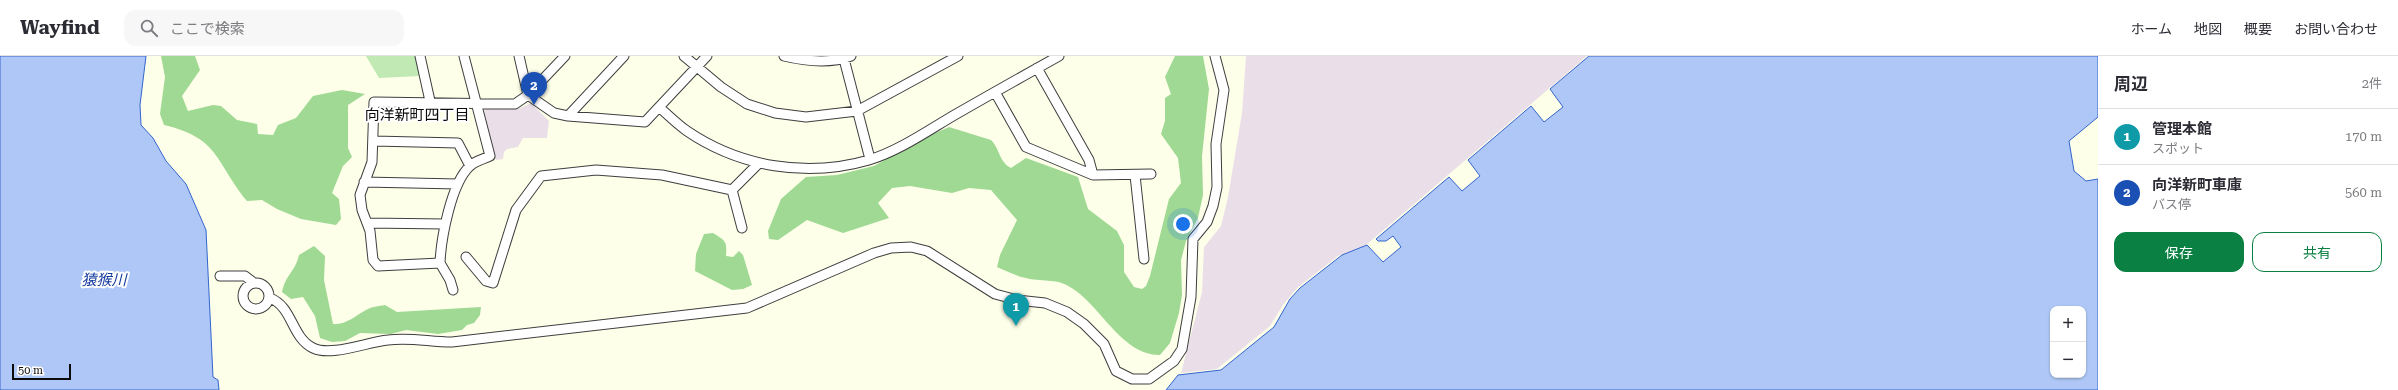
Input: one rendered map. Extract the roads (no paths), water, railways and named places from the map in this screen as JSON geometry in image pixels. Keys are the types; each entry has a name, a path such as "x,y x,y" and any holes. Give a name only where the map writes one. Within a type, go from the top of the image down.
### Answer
{"street":[{"path":"420,56 430,102"},
{"path":"453,290 450,280 440,263 445,224 458,184 470,166 490,156 464,56"},
{"path":"518,56 528,95 554,113 568,116 645,122 707,56"},
{"path":"440,263 378,266 373,260 368,223 362,210 360,195 372,162 374,141 374,102 515,104 528,95 565,56"},
{"path":"568,116 624,56"},
{"path":"684,56 696,68 721,88 747,104 775,113 806,117 836,115 857,110 958,56"},
{"path":"784,56 806,62 848,57 857,110 870,159"},
{"path":"659,107 686,130 715,147 758,164 799,169 836,167 870,159 898,147 1058,56"},
{"path":"270,298 283,306 300,337 312,348 339,350 388,340 413,338 452,342 747,308 874,253 891,248 911,247 927,251 939,257 995,294 1017,300 1045,303 1067,312 1084,324 1104,344 1116,372 1132,379 1149,379 1165,369 1174,361 1182,349 1191,296 1193,239 1207,222 1214,206 1216,187 1216,144 1224,90 1215,56"},
{"path":"1037,68 1089,160 1093,175"},
{"path":"995,92 1026,147 1093,175 1151,174"},
{"path":"374,141 458,143 470,166"},
{"path":"732,190 758,164"},
{"path":"466,257 486,281 493,282 516,210 541,176 596,170 662,175 732,190"},
{"path":"1135,175 1144,259"},
{"path":"364,182 458,184"},
{"path":"732,190 742,228"},
{"path":"368,223 445,224"},
{"path":"220,276 245,276 254,283 264,285 269,292 270,298 267,304 261,309 253,309 245,304 243,296 246,287 254,283"}],"water":[{"name":"猿猴川","path":"0,56 146,56 140,105 141,125 153,138 166,161 186,184 206,230 213,377 218,380 219,390 0,390"},
{"path":"1589,56 2098,56 2098,117 2069,141 2074,171 2086,181 2098,179 2098,390 1166,390 1178,375 1221,370 1274,327 1290,299 1300,288 1342,255 1367,245 1383,262 1401,247 1393,236 1386,241 1378,241 1376,239 1449,177 1462,191 1480,176 1468,160 1531,106 1544,122 1563,107 1550,89"}],"place":[{"name":"向洋新町車庫","path":"534,105"},
{"name":"管理本館","path":"1016,326"}],"district":[{"name":"向洋新町四丁目","path":"417,115"}]}
